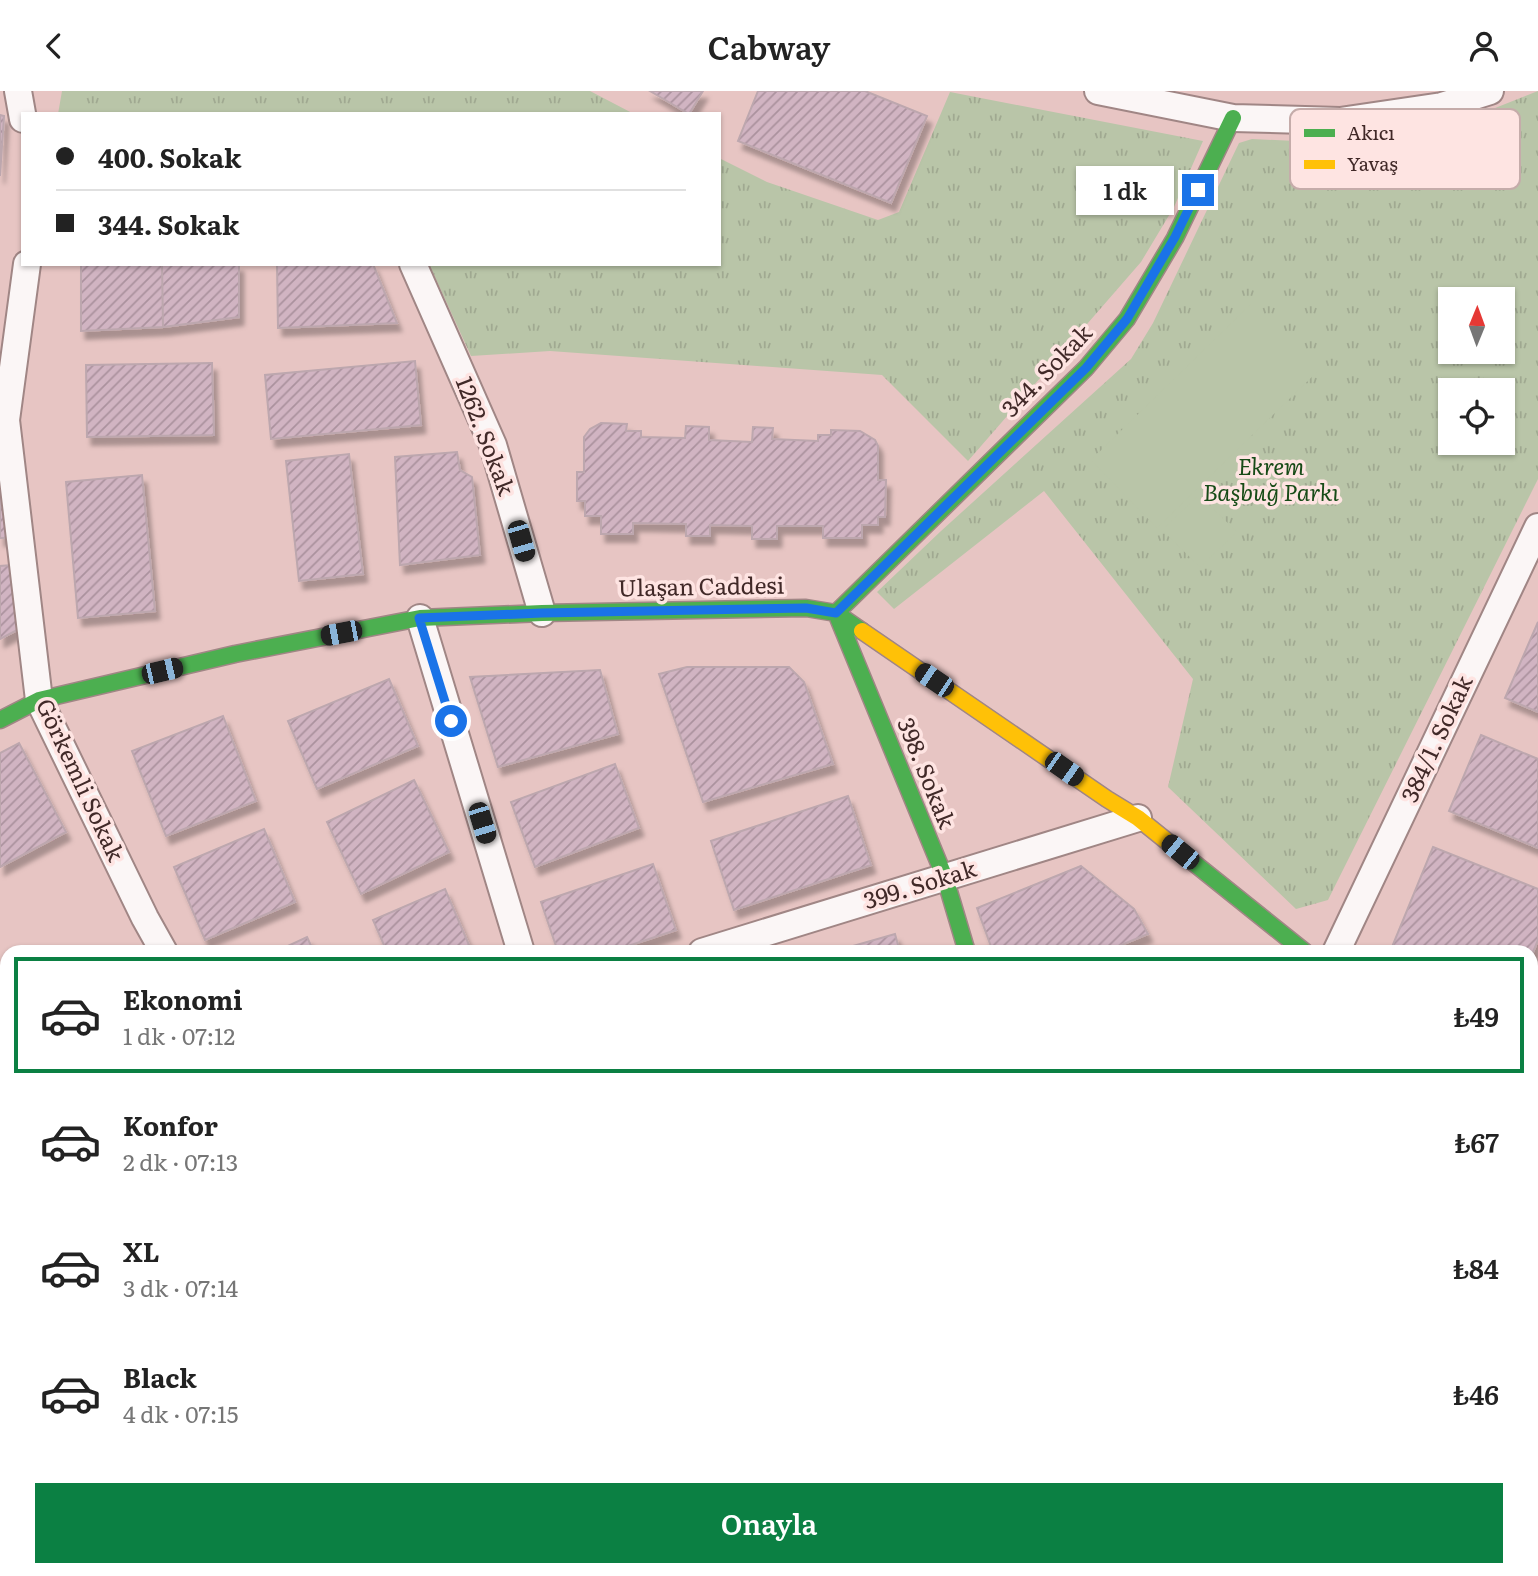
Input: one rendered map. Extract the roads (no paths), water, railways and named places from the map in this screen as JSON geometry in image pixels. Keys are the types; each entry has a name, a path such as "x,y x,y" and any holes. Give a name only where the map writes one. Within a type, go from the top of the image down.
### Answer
{"street":[{"path":"18,91 22,112"},
{"path":"1098,91 1233,118 1290,120"},
{"path":"1427,109 1442,107 1490,91"},
{"name":"344. Sokak","path":"836,613 1086,368 1127,319 1175,237 1233,118"},
{"name":"Görkemli Sokak","path":"27,266 3,420 39,700 160,945"},
{"name":"1262. Sokak","path":"414,266 494,445 542,613"},
{"name":"384/1. Sokak","path":"1339,945 1538,527"},
{"name":"Ulaşan Caddesi","path":"0,720 39,700 235,655 419,618 806,608 836,613 1138,818 1296,945"},
{"name":"398. Sokak","path":"836,613 945,878 965,945"},
{"path":"419,618 519,945"},
{"name":"399. Sokak","path":"725,945 1138,818"}],"park label":[{"name":"Ekrem Başbuğ Parkı","path":"1271,480"}]}
